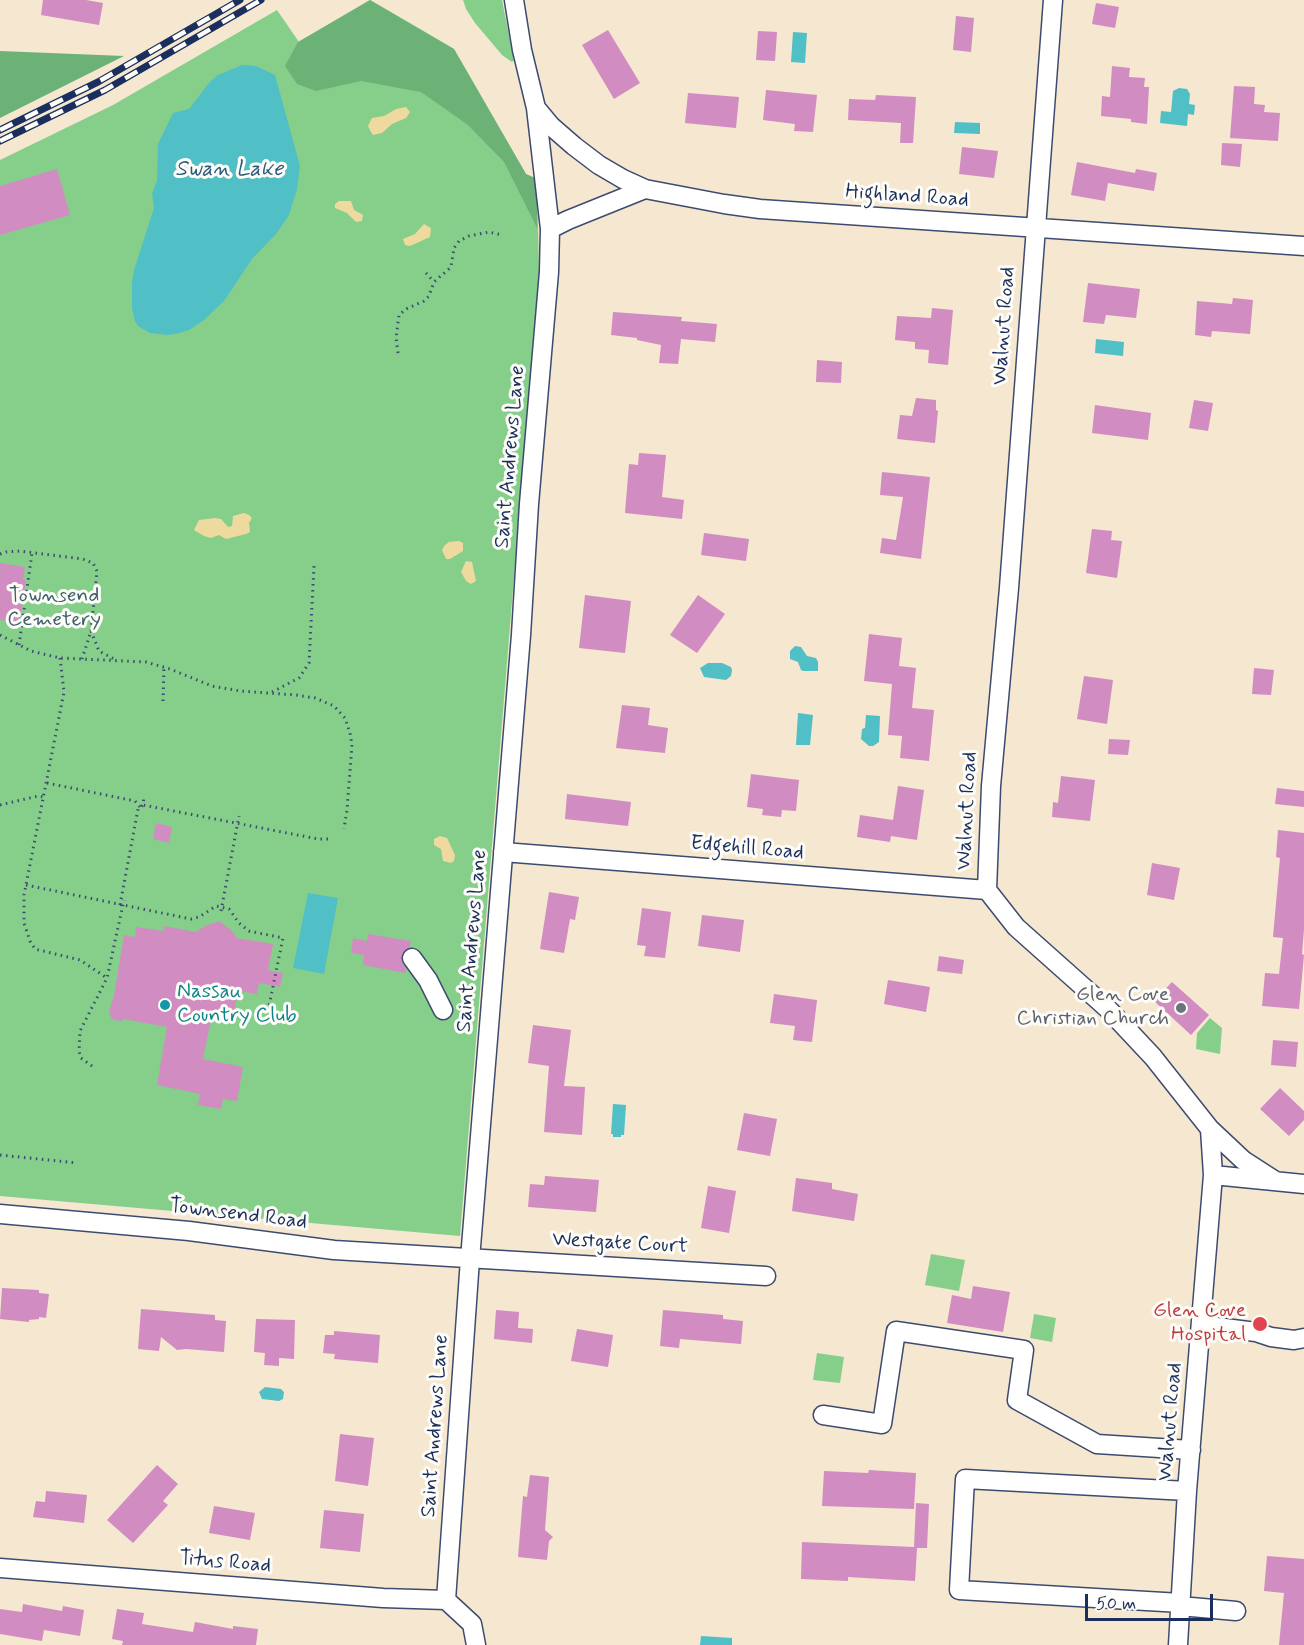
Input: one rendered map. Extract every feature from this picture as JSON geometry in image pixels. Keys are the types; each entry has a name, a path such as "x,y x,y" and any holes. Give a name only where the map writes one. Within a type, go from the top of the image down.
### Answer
{"street":[{"name":"Saint Andrews Lane","path":"446,1600 470,1259 549,272 550,229 536,108 518,33 514,0"},
{"name":"Walnut Road","path":"1053,0 1034,228 1009,588 991,786 987,890 998,907 1016,927 1108,1009 1153,1057 1210,1129 1213,1175 1187,1491 1178,1645"},
{"name":"Highland Road","path":"536,108 551,126 599,165 645,189 760,209 1304,246"},
{"path":"550,229 645,189"},
{"name":"Edgehill Road","path":"503,852 987,890"},
{"path":"412,958 428,980 443,1010"},
{"path":"1210,1129 1244,1160 1276,1181"},
{"path":"1213,1175 1304,1184"},
{"name":"Townsend Road","path":"0,1214 189,1231 334,1250 470,1259"},
{"name":"Westgate Court","path":"470,1259 766,1276"},
{"path":"1202,1325 1256,1332 1274,1328 1299,1331 1304,1336"},
{"path":"823,1415 882,1424 896,1331 1024,1350 1017,1400 1097,1444 1191,1450"},
{"path":"1187,1491 966,1479 959,1590 1180,1604 1236,1611"},
{"name":"Titus Road","path":"0,1568 383,1598 446,1600"},
{"path":"446,1600 472,1624 476,1645"}],"path":[{"path":"398,353 396,338 399,315 429,296 434,282 451,267 454,248 459,241 469,236 489,232 501,235"},
{"path":"426,273 434,282"},
{"path":"19,645 32,553"},
{"path":"0,554 32,553 93,562 97,571 91,631 82,659"},
{"path":"271,693 299,678 309,663 314,566"},
{"path":"91,631 99,651 116,659"},
{"path":"0,634 31,651 60,658 146,662 212,686 315,698 334,706 345,718 352,745 344,829"},
{"path":"60,658 64,692 26,885 24,923 35,949 80,960 107,978"},
{"path":"163,701 165,667"},
{"path":"47,783 135,801 142,806 318,839 331,839"},
{"path":"0,805 38,796 44,797"},
{"path":"92,1066 81,1058 78,1042 80,1031 107,978 138,808 142,806 144,797"},
{"path":"222,909 238,816"},
{"path":"26,885 191,919 199,917 216,906 229,909 238,923 249,931 283,938 269,1006"},
{"path":"122,905 124,900"},
{"path":"0,1155 77,1162"}],"green space":[{"name":"Nassau Country Club","path":"370,0 454,49 526,174 537,179 539,272 460,1236 0,1196 0,160 113,105 277,10 299,42"},
{"path":"370,0 454,49 526,174 537,179 537,228 504,162 468,125 421,92 361,81 316,91 297,84 285,66 298,42"},
{"path":"463,0 502,0 514,60 512,62 502,55 475,23"},
{"path":"0,51 124,56 0,118"},
{"path":"1210,1018 1222,1028 1220,1054 1196,1049 1197,1033"},
{"path":"931,1254 965,1260 959,1291 925,1285"},
{"path":"1034,1314 1056,1318 1052,1342 1030,1338"},
{"path":"817,1353 844,1357 840,1383 813,1380"}],"sand":[{"path":"406,107 410,112 406,118 392,124 382,133 373,135 368,126 372,118"},
{"path":"339,201 351,201 354,210 363,215 362,221 356,222 347,213 335,208 335,204"},
{"path":"424,224 431,228 430,237 410,246 405,245 403,239 415,234"},
{"path":"244,513 252,518 249,523 250,532 246,534 226,539 219,535 211,538 194,530 199,520 215,518 221,519 228,527 232,526 233,516"},
{"path":"459,541 463,543 463,551 446,559 442,550 445,545"},
{"path":"466,561 472,562 476,581 471,584 466,581 461,572"},
{"path":"440,836 447,838 455,855 451,863 443,861 441,849 434,845 434,839"}],"water":[{"path":"793,32 807,33 805,63 791,62"},
{"name":"Swan Lake","path":"242,65 256,66 275,75 300,166 297,189 289,215 276,234 252,259 224,301 204,320 189,330 179,333 168,335 150,333 138,326 135,321 132,309 132,283 154,208 152,194 157,180 158,144 173,113 189,109 218,75"},
{"path":"1179,88 1187,89 1190,94 1189,104 1195,105 1194,115 1188,114 1187,126 1160,123 1161,111 1171,112 1173,91"},
{"path":"955,122 980,123 980,134 954,133"},
{"path":"1096,339 1124,342 1123,356 1095,353"},
{"path":"795,646 801,647 807,656 816,658 818,671 803,671 798,662 790,659 790,651"},
{"path":"708,663 722,663 731,667 731,676 726,680 704,677 700,668"},
{"path":"798,713 813,715 810,745 796,745"},
{"path":"866,715 880,716 879,742 873,746 869,746 861,739"},
{"path":"308,893 338,898 324,974 293,968"},
{"path":"613,1104 626,1105 624,1135 621,1137 613,1137 611,1134"},
{"path":"265,1387 281,1389 284,1392 283,1399 279,1401 262,1399 259,1392"},
{"path":"701,1636 732,1638 732,1645 700,1645"}],"building":[{"path":"43,0 86,0 103,3 99,25 41,15"},
{"path":"1096,3 1119,7 1115,28 1092,24"},
{"path":"956,16 974,18 971,52 953,50"},
{"path":"608,30 640,83 614,99 582,45"},
{"path":"758,31 777,32 775,61 756,60"},
{"path":"1112,66 1130,68 1129,77 1145,78 1144,87 1149,87 1147,124 1131,122 1131,119 1101,116 1102,96 1110,97"},
{"path":"1234,86 1255,87 1254,104 1265,105 1264,112 1280,113 1278,141 1230,138"},
{"path":"766,90 817,95 813,132 794,131 795,124 763,120"},
{"path":"688,93 739,97 736,128 685,123"},
{"path":"876,95 916,97 913,143 900,143 901,123 848,120 849,99 875,100"},
{"path":"1222,143 1242,144 1240,167 1221,165"},
{"path":"962,147 998,151 994,178 959,174"},
{"path":"1077,162 1135,173 1136,169 1157,173 1154,191 1108,183 1105,201 1071,195"},
{"path":"57,169 70,215 0,235 0,186"},
{"path":"1088,283 1140,289 1136,318 1106,315 1104,324 1083,322"},
{"path":"1233,298 1253,300 1250,334 1212,331 1211,337 1195,335 1197,301 1232,304"},
{"path":"932,308 953,310 948,365 928,363 929,350 915,349 915,342 895,340 897,316 931,318"},
{"path":"613,312 682,317 681,321 717,324 715,342 681,339 678,364 659,363 661,345 637,340 637,338 611,335"},
{"path":"817,360 842,362 841,383 816,382"},
{"path":"916,398 936,400 938,411 935,443 897,439 900,415 912,416"},
{"path":"1194,400 1213,403 1208,431 1189,428"},
{"path":"1095,405 1151,413 1148,440 1092,433"},
{"path":"639,453 666,455 662,497 684,500 682,519 625,513 629,464 638,465"},
{"path":"882,472 930,477 921,559 880,553 882,538 896,540 903,497 880,495"},
{"path":"1092,529 1112,531 1111,540 1122,541 1117,578 1086,573"},
{"path":"704,533 749,539 746,561 701,555"},
{"path":"0,563 25,567 23,580 26,580 19,623 0,620"},
{"path":"585,595 631,601 625,653 579,648"},
{"path":"698,595 725,614 697,653 670,635"},
{"path":"869,634 902,638 899,666 916,668 912,708 934,710 929,761 900,758 902,736 888,735 892,684 864,681"},
{"path":"1254,668 1274,670 1271,695 1252,694"},
{"path":"1084,676 1113,680 1107,724 1077,719"},
{"path":"622,705 650,708 648,725 668,728 665,753 616,748"},
{"path":"1109,739 1130,740 1128,755 1108,754"},
{"path":"751,774 799,780 796,811 782,810 781,817 762,815 763,809 747,807"},
{"path":"1061,776 1095,780 1090,821 1052,817 1053,802 1058,803"},
{"path":"898,786 924,790 917,840 891,836 890,842 857,837 860,815 893,820"},
{"path":"1277,788 1304,791 1304,807 1275,804"},
{"path":"567,794 631,802 628,826 565,819"},
{"path":"156,823 172,827 169,843 153,839"},
{"path":"1278,830 1304,833 1302,954 1304,955 1299,1009 1262,1006 1265,973 1279,974 1283,938 1273,937 1280,858 1276,857"},
{"path":"1152,863 1180,868 1174,900 1147,895"},
{"path":"549,892 579,897 575,920 570,919 564,953 540,949"},
{"path":"642,908 671,912 665,958 644,956 646,946 637,945"},
{"path":"702,915 744,920 740,952 698,946"},
{"name":"Nassau Country Club","path":"219,921 237,938 273,944 268,970 283,973 280,987 259,983 257,994 238,991 232,1023 211,1019 203,1059 243,1067 237,1101 223,1099 221,1109 198,1105 200,1094 157,1085 167,1027 123,1019 122,1021 113,1020 109,1014 124,935 135,937 136,927 163,931 164,926 196,932"},
{"path":"368,934 411,941 410,947 402,954 401,960 406,969 405,973 363,965 364,955 351,953 353,938 367,941"},
{"path":"939,956 964,960 962,974 937,971"},
{"path":"888,980 930,987 926,1012 884,1004"},
{"name":"Glen Cove Christian Church","path":"1172,982 1209,1015 1191,1035 1154,1001"},
{"path":"774,994 817,1000 812,1042 793,1040 795,1026 770,1023"},
{"path":"533,1025 571,1030 564,1086 585,1087 582,1135 544,1132 549,1066 528,1063"},
{"path":"1273,1040 1298,1042 1296,1067 1271,1065"},
{"path":"1280,1088 1304,1111 1304,1120 1289,1136 1260,1109"},
{"path":"744,1113 777,1119 770,1156 737,1150"},
{"path":"545,1176 599,1180 596,1212 528,1207 530,1184 544,1185"},
{"path":"796,1178 832,1183 832,1189 858,1194 854,1221 792,1211"},
{"path":"708,1186 736,1191 729,1233 701,1228"},
{"path":"973,1286 1010,1292 1003,1332 947,1323 952,1295 971,1299"},
{"path":"2,1288 39,1290 39,1293 49,1294 46,1318 39,1317 29,1322 0,1319"},
{"path":"141,1309 215,1315 215,1320 226,1321 224,1352 177,1350 161,1337 159,1351 138,1349"},
{"path":"496,1310 519,1312 518,1328 533,1329 532,1343 494,1339"},
{"path":"663,1310 723,1315 723,1319 743,1321 741,1344 680,1339 679,1348 660,1346"},
{"path":"256,1319 295,1320 294,1359 279,1358 279,1366 264,1365 265,1353 254,1352"},
{"path":"577,1329 613,1335 608,1367 571,1361"},
{"path":"334,1331 380,1335 378,1363 334,1359 335,1354 323,1353 325,1335 334,1335"},
{"path":"340,1434 374,1438 368,1486 335,1481"},
{"path":"157,1465 178,1484 163,1501 168,1505 133,1543 107,1520"},
{"path":"869,1470 916,1473 914,1509 822,1506 824,1471 868,1473"},
{"path":"530,1475 549,1477 545,1530 553,1537 549,1541 547,1560 518,1557 523,1496 527,1497"},
{"path":"46,1491 87,1495 84,1523 33,1517 36,1501 45,1502"},
{"path":"916,1503 929,1504 927,1548 917,1548 915,1581 848,1577 848,1581 801,1579 802,1542 914,1547"},
{"path":"214,1506 255,1513 250,1540 209,1533"},
{"path":"324,1510 364,1514 360,1552 320,1548"},
{"path":"1267,1556 1304,1559 1304,1645 1279,1645 1284,1593 1264,1591"},
{"path":"23,1604 62,1611 63,1606 84,1610 80,1636 44,1630 42,1641 0,1634 0,1609 22,1612"},
{"path":"117,1609 144,1613 142,1624 193,1632 195,1622 233,1629 233,1626 258,1629 256,1645 122,1645 123,1641 112,1639"}],"railway":[{"path":"0,130 98,82 240,0"},
{"path":"0,141 105,90 261,0"}],"place":[{"name":"Nassau Country Club","path":"165,1005"},
{"name":"Glen Cove Christian Church","path":"1181,1008"},
{"name":"Glen Cove Hospital","path":"1260,1324"}],"park label":[{"name":"Townsend Cemetery","path":"54,609"}]}
